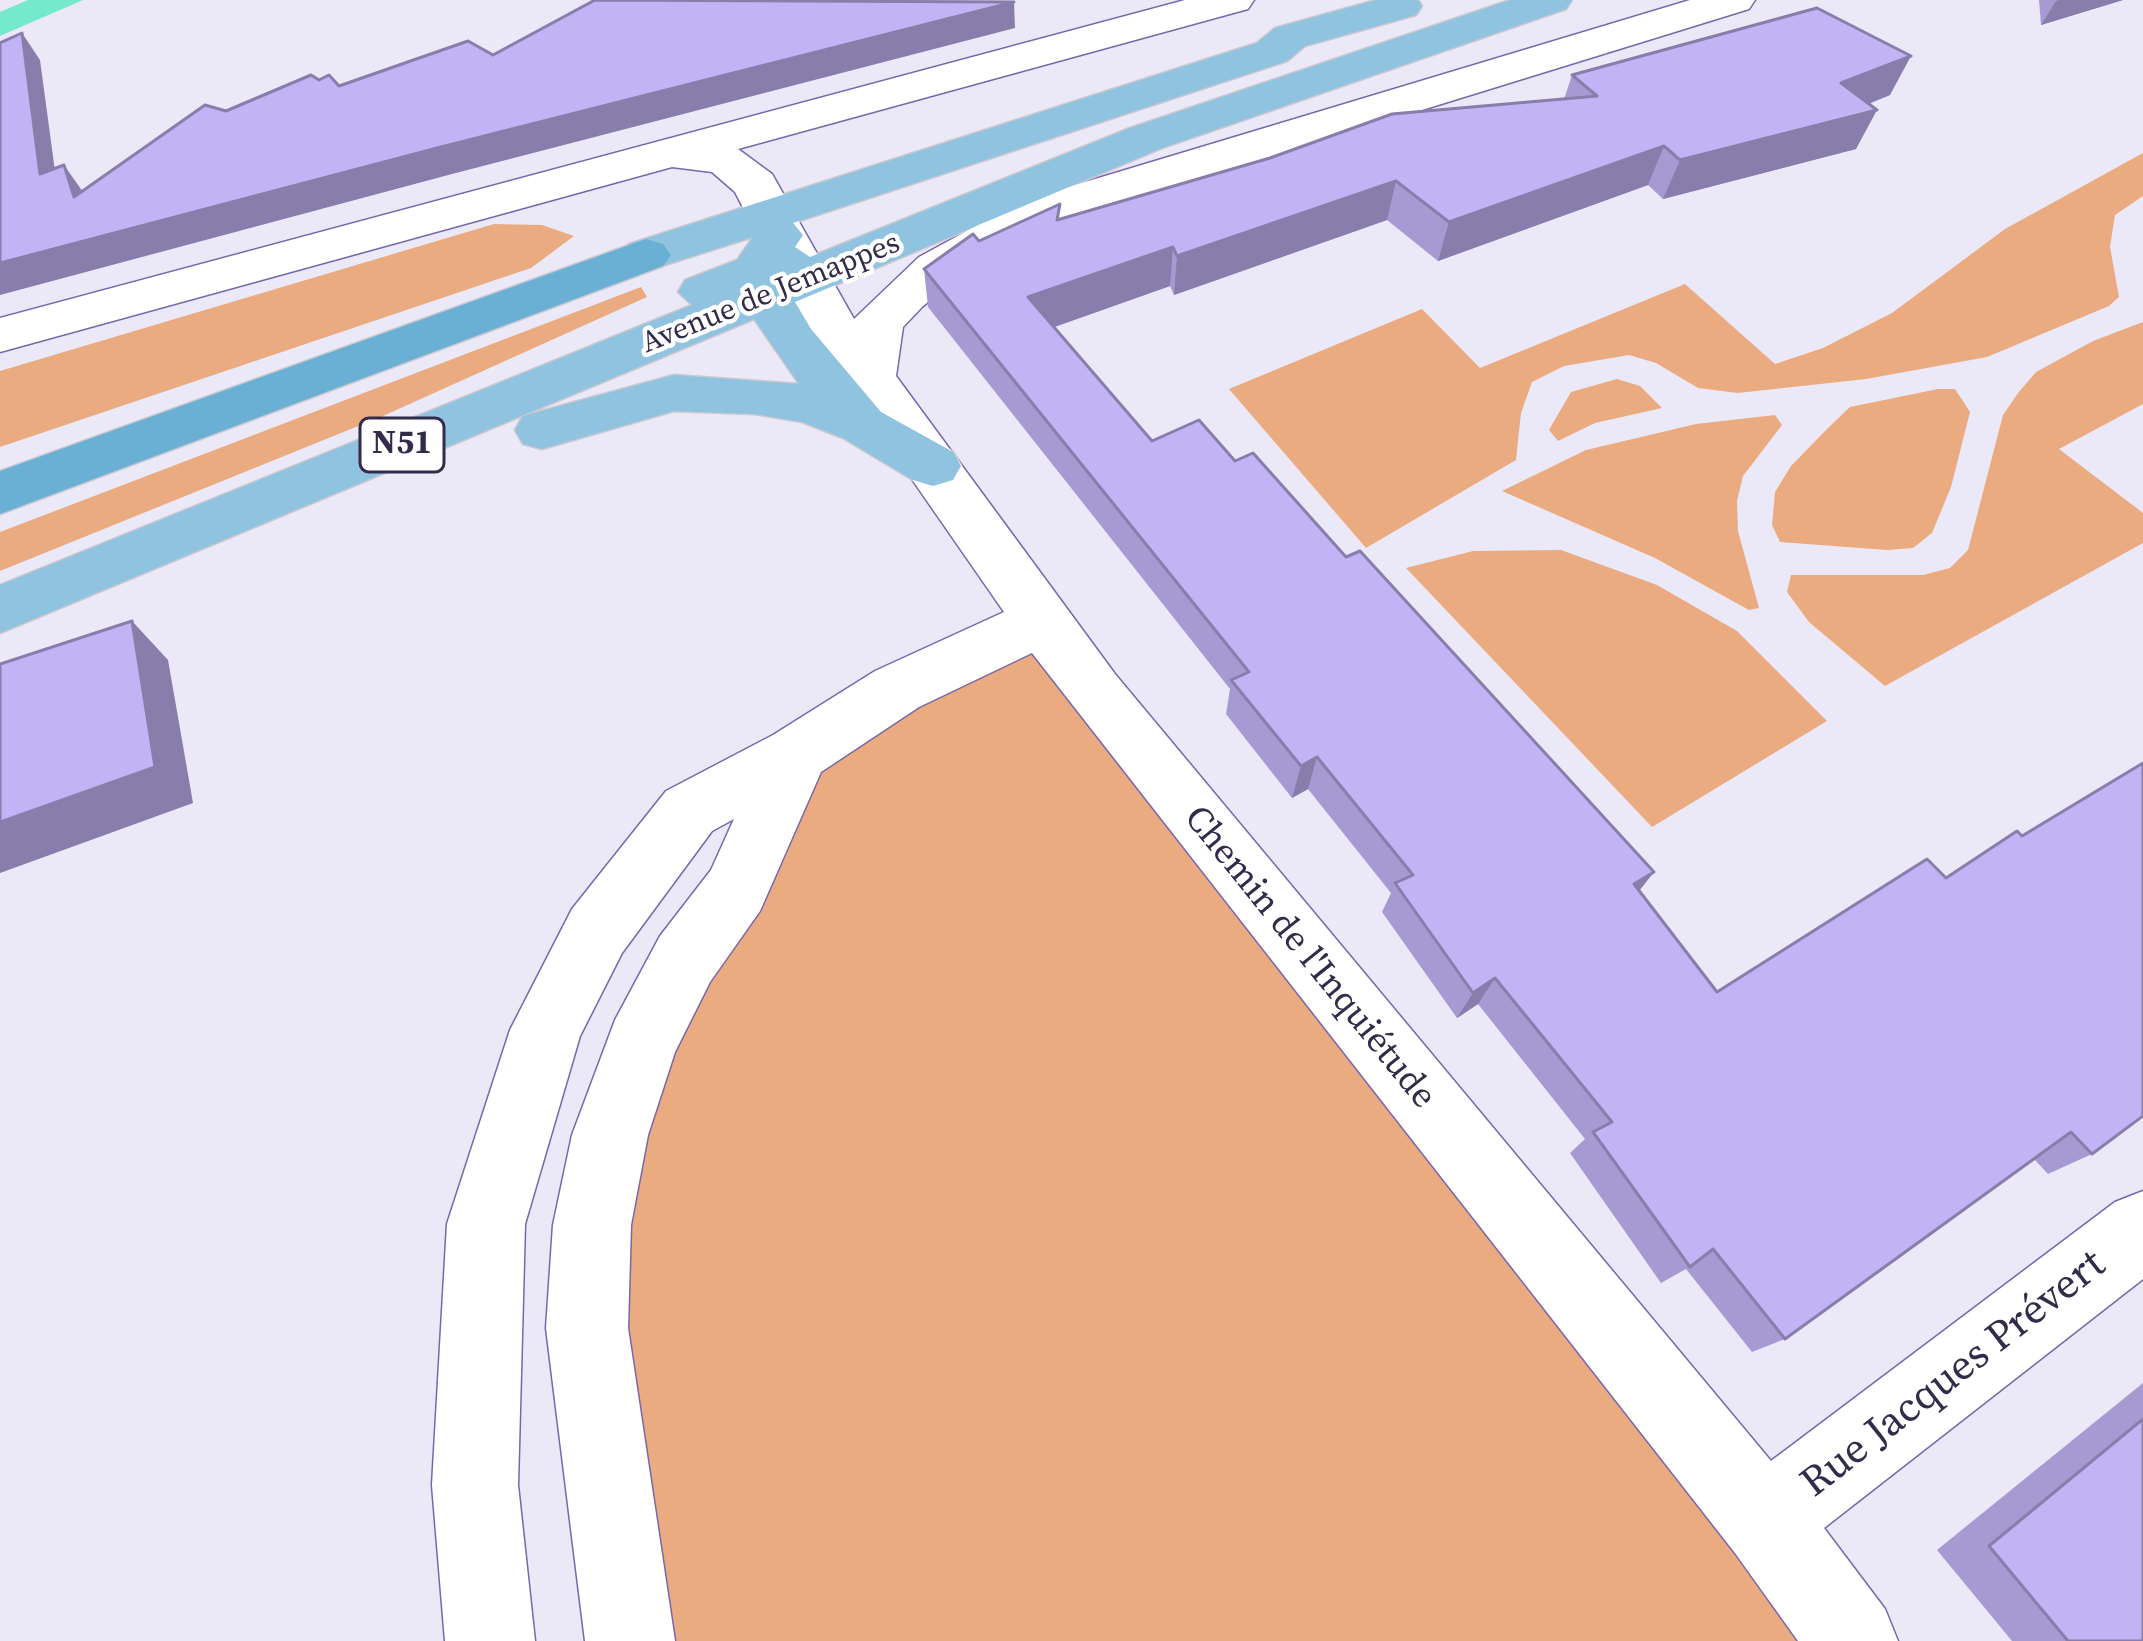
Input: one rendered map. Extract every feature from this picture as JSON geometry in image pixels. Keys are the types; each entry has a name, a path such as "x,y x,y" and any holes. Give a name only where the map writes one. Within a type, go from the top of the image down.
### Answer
{"highway":[{"name":"N51","path":"0,493 668,248"}],"main road":[{"path":"783,257 1158,104 1218,69 1272,52 1290,38 1422,0"},
{"name":"Avenue de Jemappes","path":"0,610 783,257 1551,0"},
{"name":"Avenue de Jemappes","path":"668,248 783,257"},
{"name":"N51","path":"0,596 783,257"},
{"path":"0,631 128,601 607,407 674,393 755,396 811,405 866,403 933,466"}],"street":[{"path":"0,335 1233,0"},
{"name":"Avenue de Jemappes","path":"866,403 878,322 937,268 1039,212 1734,0"},
{"path":"668,248 712,225 734,167 750,148 797,118"},
{"path":"669,153 725,160 755,184 783,257 866,403"},
{"path":"783,257 1039,212"},
{"name":"Chemin de l'Inquiétude","path":"933,466 1042,622 1766,1522 1853,1641"},
{"path":"490,1641 475,1485 486,1224 532,1068 597,932 689,811 796,754 897,689 1042,622"},
{"path":"630,1641 587,1328 592,1225 610,1135 641,1043 686,959 736,890 796,754"},
{"name":"Rue Jacques Prévert","path":"1766,1522 1833,1464 2143,1230"}],"shaded area":[{"path":"28,0 83,0 0,36 0,12"},
{"path":"2143,153 2143,196 2115,215 2110,247 2119,297 2109,306 1987,357 1866,379 1738,393 1698,388 1656,363 1629,355 1564,366 1532,382 1521,413 1516,460 1366,548 1229,389 1422,309 1480,368 1685,284 1775,364 1823,348 1892,313 2005,229"},
{"path":"494,224 542,225 574,236 531,268 0,447 0,371"},
{"path":"641,287 647,297 383,416 0,571 0,532"},
{"path":"2143,322 2143,404 2059,449 2143,513 2143,543 1885,686 1809,622 1787,592 1791,575 1923,575 1950,568 1968,550 2003,415 2018,393 2036,372 2093,341"},
{"path":"1617,379 1640,386 1662,408 1595,423 1558,441 1549,430 1571,392"},
{"path":"1955,389 1970,412 1951,487 1932,533 1913,548 1887,550 1780,542 1772,525 1775,492 1791,466 1828,428 1850,407"},
{"path":"1775,415 1782,425 1743,476 1737,501 1738,531 1759,608 1749,610 1655,558 1502,491 1586,450 1696,424"},
{"path":"1561,550 1657,585 1737,631 1827,721 1652,827 1406,568 1473,551"},
{"path":"1042,621 1853,1641 630,1641 592,1225 796,754"}],"building":[{"path":"595,0 1014,2 0,263 0,43 22,33 40,174 64,165 74,197 205,105 226,111 311,75 319,80 329,75 339,86 468,41 493,55"},
{"path":"1817,8 1911,56 1841,83 1877,110 1680,160 1664,146 1449,222 1396,181 1177,256 1173,247 1028,297 1152,441 1199,420 1235,461 1253,453 1346,557 1360,551 1654,872 1634,884 1717,992 1927,859 1946,878 2017,831 2022,836 2143,763 2143,1116 2092,1154 2071,1132 1785,1339 1713,1249 1690,1267 1593,1132 1612,1122 1495,978 1473,993 1395,883 1413,875 1317,757 1301,766 1231,680 1249,672 924,269 973,234 979,241 1060,204 1057,220 1270,158 1392,114 1597,96 1572,75"},
{"path":"132,621 155,767 0,822 0,664"},
{"path":"2143,1419 2143,1641 2068,1641 1989,1546"}]}
